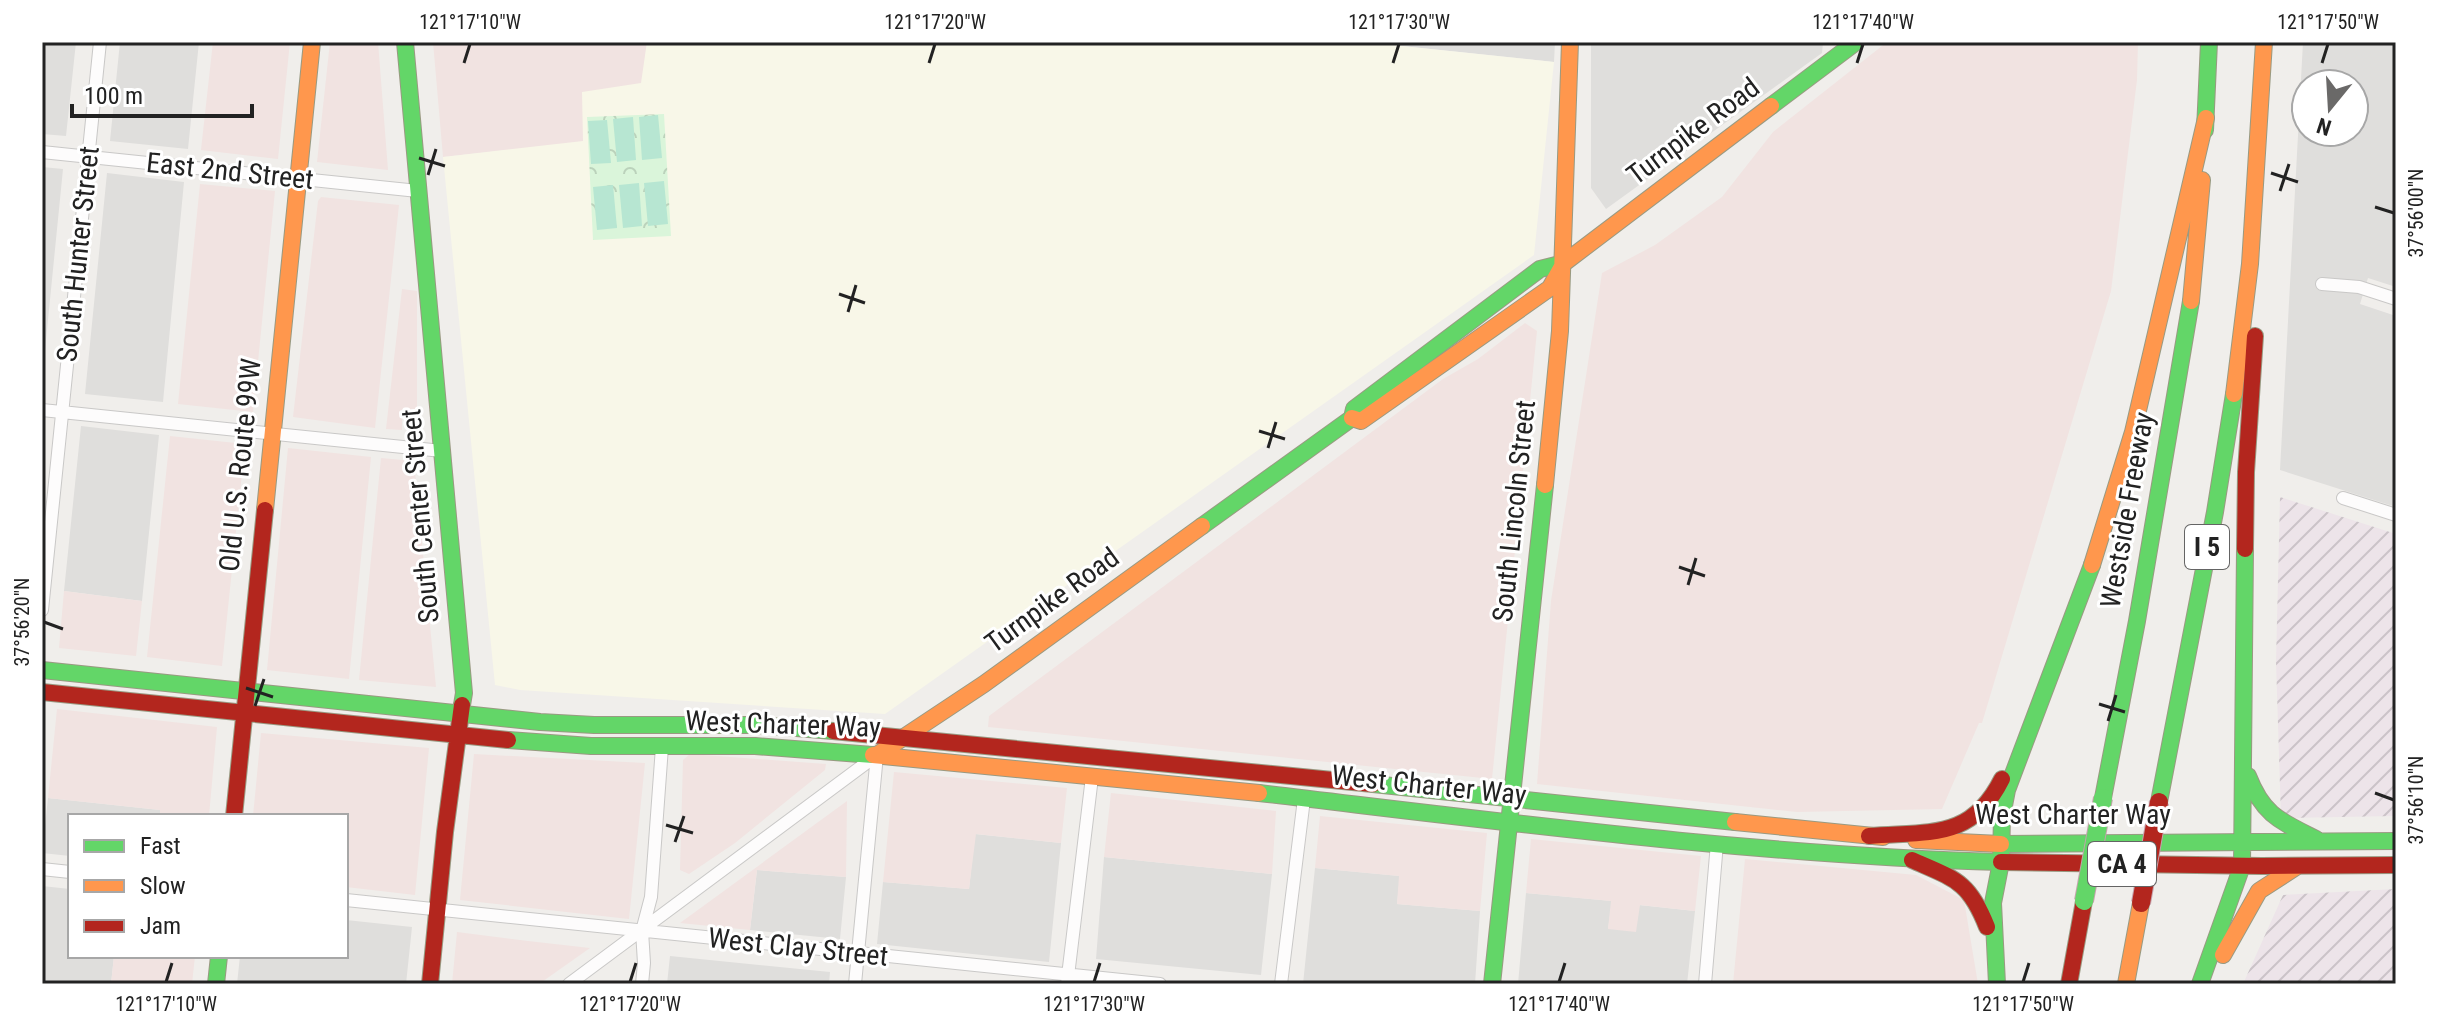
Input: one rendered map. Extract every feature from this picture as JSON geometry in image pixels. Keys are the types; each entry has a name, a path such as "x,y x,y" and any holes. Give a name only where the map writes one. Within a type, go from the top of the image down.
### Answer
{"main road":[{"name":"Old U.S. Route 99W","path":"234,814 312,42"},
{"name":"South Center Street","path":"405,42 464,693 430,984"},
{"name":"South Lincoln Street","path":"1492,984 1559,344 1570,42"},
{"name":"Westside Freeway","path":"2069,984 2137,621 2194,285 2209,42"},
{"name":"I 5","path":"2126,984 2219,480 2247,291 2264,42"},
{"name":"Turnpike Road","path":"877,755 984,684 1361,417 1550,288 1564,263 1851,43"},
{"path":"1997,984 1993,903 2007,790 2090,569 2119,481 2149,377 2206,118"},
{"path":"2201,984 2242,866 2246,472 2255,338 2247,291"},
{"path":"42,670 246,690"},
{"name":"West Charter Way","path":"246,690 594,725 758,725 901,737 1813,830 2001,853 2242,866 2391,867"},
{"path":"42,692 245,713"},
{"name":"West Charter Way","path":"245,713 537,743 755,746 877,755 1603,833 1912,860 2241,841 2396,841"},
{"path":"1869,836 1952,827 1977,816 1994,795 2032,717"},
{"path":"2244,762 2257,800 2266,813 2320,841"},
{"path":"1092,777 1096,768 1150,771 1156,763"},
{"path":"1304,799 1313,791 1359,794 1373,786"},
{"path":"1717,843 1737,833 1793,839 1813,830"},
{"path":"1912,860 1961,882 1972,891 1994,947"},
{"path":"2201,984 2213,975 2259,891 2298,866"},
{"path":"216,984 219,958"}],"street":[{"name":"South Hunter Street","path":"42,610 100,42"},
{"name":"East 2nd Street","path":"42,152 418,191"},
{"path":"2322,284 2359,287 2396,299"},
{"path":"42,410 442,451"},
{"path":"2343,498 2396,515"},
{"path":"642,984 642,931 651,897 662,747"},
{"path":"855,984 877,755"},
{"name":"Turnpike Road","path":"569,984 877,755"},
{"path":"1068,980 1092,777"},
{"path":"1281,984 1304,799"},
{"path":"1705,984 1717,843"},
{"path":"42,869 68,872"},
{"name":"West Clay Street","path":"348,900 858,953 1068,980 1160,984"}],"shaded area":[{"path":"42,42 76,42 66,136 42,134"},
{"path":"120,42 199,42 188,149 110,141"},
{"path":"213,42 290,42 278,159 201,150"},
{"path":"330,42 378,42 388,170 317,162"},
{"path":"433,42 647,42 642,83 584,142 443,157"},
{"path":"647,42 1364,42 1554,62 1534,255 885,714 520,690 495,685 443,157 583,141 582,92 641,83"},
{"path":"1364,42 1555,42 1554,62"},
{"path":"1591,42 1823,43 1822,53 1606,209 1591,188"},
{"path":"1887,42 2138,42 2137,80 2111,291 1982,723 1979,723 1942,809 1797,812 1537,784 1551,601 1602,273 1655,245 1722,197 1773,132"},
{"path":"2303,42 2396,42 2396,287 2368,278 2360,304 2396,316 2396,507 2280,470 2297,148 2370,148 2370,68 2302,68"},
{"path":"42,167 63,169 42,380"},
{"path":"107,173 184,182 163,402 85,394"},
{"path":"200,184 275,191 253,412 178,404"},
{"path":"321,197 399,205 375,428 293,417 318,201"},
{"path":"402,289 417,291 417,411 402,409 402,430 386,429"},
{"path":"1525,323 1537,331 1492,779 988,727 989,716 1443,379 1478,359"},
{"path":"81,426 159,435 142,601 64,591"},
{"path":"170,436 245,444 222,666 147,657"},
{"path":"288,448 371,457 349,679 267,670"},
{"path":"381,458 414,461 436,687 359,680"},
{"path":"2280,497 2396,534 2396,816 2281,818 2276,662"},
{"path":"64,591 142,601 136,656 59,648"},
{"path":"57,709 217,727 209,814 160,814 160,810 48,798"},
{"path":"261,733 429,748 415,895 348,887 348,814 253,814"},
{"path":"474,754 645,763 629,919 460,900"},
{"path":"690,754 826,764 825,770 735,843 689,874 680,870 683,760"},
{"path":"894,772 1067,788 1061,843 976,834 969,889 883,882"},
{"path":"1111,793 1276,811 1272,874 1104,857"},
{"path":"48,798 160,810 160,814 68,814 68,856 42,853"},
{"path":"847,801 846,877 757,870 750,930 680,923"},
{"path":"1320,816 1487,833 1480,911 1397,904 1399,876 1315,868"},
{"path":"975,834 1061,843 1049,962 877,944 883,882 969,889"},
{"path":"1531,839 1701,856 1695,911 1640,905 1636,932 1608,929 1611,901 1526,893"},
{"path":"1104,857 1272,874 1261,975 1096,959"},
{"path":"1745,859 1916,875 1964,900 1978,984 1733,984"},
{"path":"1315,868 1400,876 1397,904 1480,911 1475,984 1303,984"},
{"path":"757,870 846,877 840,939 750,930"},
{"path":"42,886 68,889 68,958 114,958 111,984 42,984"},
{"path":"2396,889 2396,984 2243,984 2283,895"},
{"path":"1526,893 1612,901 1608,929 1639,905 1695,911 1687,984 1518,984"},
{"path":"348,920 412,927 406,984 237,984 240,958 348,958"},
{"path":"457,932 590,948 539,984 452,984"},
{"path":"670,956 830,972 829,984 667,984"},
{"path":"114,958 195,958 192,984 111,984"}],"green space":[{"path":"664,114 671,236 593,240 587,117"},
{"path":"658,115 662,158 642,160 639,117"},
{"path":"633,117 636,160 617,162 613,119"},
{"path":"607,120 611,163 591,164 588,121"},
{"path":"664,181 668,224 648,226 644,183"},
{"path":"639,183 642,226 623,228 619,185"},
{"path":"613,185 617,228 597,230 593,187"}],"traffic: fast":[{"path":"405,42 464,693 462,705"},
{"path":"1771,106 1856,42"},
{"path":"2205,130 2209,42"},
{"path":"1202,526 1352,418 1354,409 1540,269 1564,263"},
{"path":"2103,798 2137,621 2191,301"},
{"path":"2159,802 2215,512 2234,394"},
{"path":"1492,984 1545,485"},
{"path":"2200,984 2242,866 2245,549"},
{"path":"1997,984 1993,903 2001,862 2002,816 2007,790 2092,565"},
{"path":"42,670 540,722 758,725 833,731"},
{"path":"508,740 591,746 755,746 873,755"},
{"path":"2248,776 2260,800 2274,815 2316,839"},
{"path":"1373,784 1735,822"},
{"path":"1259,793 1722,845 2001,862"},
{"path":"2084,901 2103,798"},
{"path":"2001,844 2396,841"},
{"path":"216,984 219,958"}],"traffic: slow":[{"path":"265,510 312,42"},
{"path":"1545,485 1560,331 1570,42"},
{"path":"2234,394 2250,264 2264,42"},
{"path":"1352,418 1361,421 1550,288 1564,263 1771,106"},
{"path":"2092,565 2133,432 2206,118"},
{"path":"2191,301 2202,180"},
{"path":"877,755 984,684 1202,526"},
{"path":"873,755 1259,793"},
{"path":"1735,822 1883,837"},
{"path":"1916,840 2001,844"},
{"path":"2223,955 2259,891 2296,867"},
{"path":"2126,984 2141,903"}],"traffic: jam":[{"path":"2245,549 2246,472 2255,336"},
{"path":"234,814 265,510"},
{"path":"42,692 508,740"},
{"path":"430,984 445,832 462,705"},
{"path":"833,731 1373,784"},
{"path":"1869,836 1929,832 1962,823 1990,799 2002,779"},
{"path":"2141,903 2159,802"},
{"path":"1912,860 1959,883 1974,900 1987,927"},
{"path":"2001,862 2396,865"},
{"path":"2069,984 2084,901"}]}
